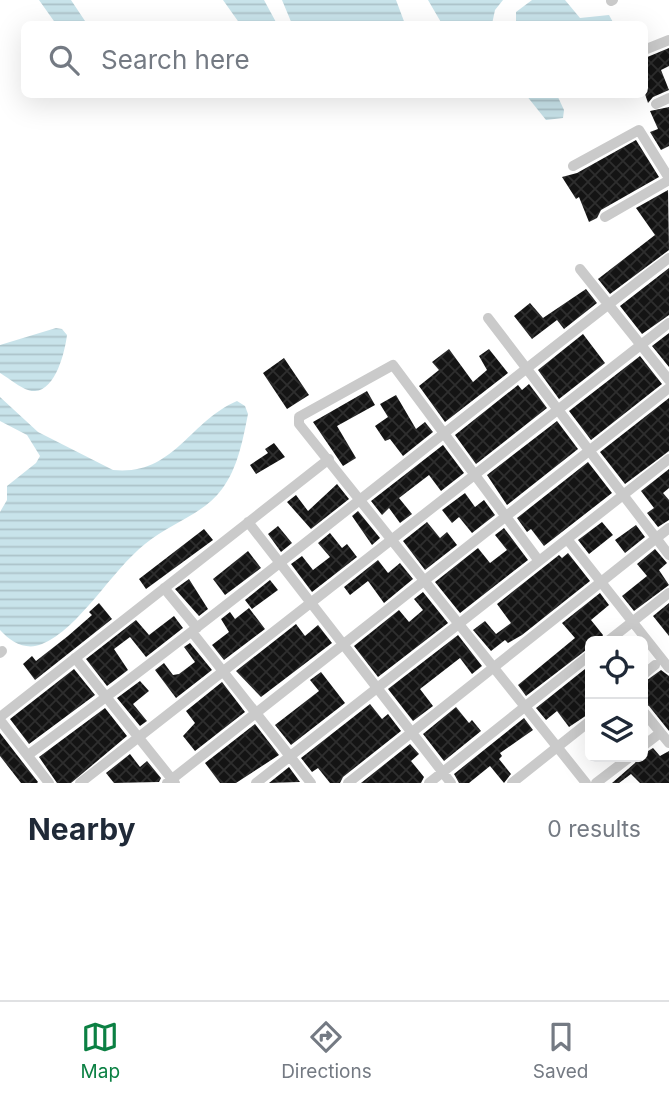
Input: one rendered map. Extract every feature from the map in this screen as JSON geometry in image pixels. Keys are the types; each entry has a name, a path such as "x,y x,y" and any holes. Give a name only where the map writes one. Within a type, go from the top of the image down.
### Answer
{"street":[{"path":"648,49 669,40"},
{"path":"656,104 669,99"},
{"path":"573,166 639,130 669,179 605,217"},
{"path":"27,755 279,565 443,433 669,258"},
{"path":"580,269 669,380"},
{"path":"488,318 669,555"},
{"path":"80,783 669,323"},
{"path":"539,561 473,476 393,365 299,417 299,424 586,783"},
{"path":"75,658 171,782 669,388"},
{"path":"49,783 0,719 329,459"},
{"path":"256,783 669,459"},
{"path":"248,522 451,783"},
{"path":"348,783 669,528"},
{"path":"567,539 664,664 648,672"},
{"path":"164,588 223,672 311,783"},
{"path":"614,636 669,593"},
{"path":"429,783 585,659"},
{"path":"648,717 669,743"},
{"path":"512,783 585,725"},
{"path":"648,742 660,733"},
{"path":"596,783 623,762"}],"water":[{"path":"39,0 71,0 85,21 54,21"},
{"path":"223,0 264,0 275,21 238,21"},
{"path":"282,0 396,0 404,21 291,21"},
{"path":"428,0 503,0 495,10 493,21 440,21"},
{"path":"532,0 565,0 580,18 609,15 612,21 516,21 516,12"},
{"path":"528,98 558,98 564,110 563,118 546,120"},
{"path":"56,328 62,329 67,335 58,369 49,384 42,389 31,391 0,373 0,345"},
{"path":"0,397 38,432 113,470 134,470 151,465 180,446 220,410 237,401 245,406 248,414 236,463 228,481 215,498 145,544 69,626 36,646 19,644 0,630 0,512 7,500 7,486 36,463 40,456 27,435 0,421"}],"building":[{"path":"669,48 669,66 661,70 669,90 653,97 648,103 646,98 648,57"},
{"path":"669,107 669,146 661,150 650,132 658,129 650,111"},
{"path":"636,140 659,177 601,210 597,218 589,222 579,197 576,199 562,177 577,173"},
{"path":"668,190 669,250 610,294 598,279 655,235 636,208"},
{"path":"669,268 669,315 642,334 620,306"},
{"path":"586,289 597,303 564,329 557,320 532,339 514,316 530,303 543,318"},
{"path":"669,333 669,367 652,346"},
{"path":"583,334 605,363 559,399 538,370"},
{"path":"449,349 473,382 487,370 479,356 489,349 508,373 445,422 419,386 439,370 432,362"},
{"path":"640,356 662,384 591,440 569,411"},
{"path":"284,358 309,395 287,409 263,373"},
{"path":"529,384 547,408 476,464 455,435 518,385 522,390"},
{"path":"367,391 375,405 337,426 356,458 343,466 313,422"},
{"path":"396,395 416,429 425,422 433,432 403,456 390,439 385,441 375,426 388,417 380,404"},
{"path":"669,398 669,451 625,484 600,452"},
{"path":"557,421 578,449 507,505 487,475"},
{"path":"274,443 285,457 256,474 250,465 268,453 265,449"},
{"path":"443,445 464,473 441,491 429,475 399,498 412,514 400,523 389,508 382,515 371,501"},
{"path":"588,462 612,493 544,546 531,529 527,532 517,518"},
{"path":"669,469 669,488 663,493 669,500 669,520 658,527 647,513 654,508 641,491"},
{"path":"337,484 349,499 311,529 287,502 296,495 308,511"},
{"path":"465,493 475,507 484,500 495,515 472,533 459,517 452,523 442,510"},
{"path":"358,511 380,538 372,545 352,516"},
{"path":"427,522 440,538 447,532 457,545 425,570 403,541"},
{"path":"602,522 613,535 589,554 578,540"},
{"path":"636,525 645,537 625,553 615,540"},
{"path":"278,526 292,543 281,552 268,534"},
{"path":"504,528 528,560 460,613 435,582 478,548 490,563 507,550 495,535"},
{"path":"204,529 213,540 146,589 139,579"},
{"path":"330,533 342,548 347,544 357,557 312,592 291,564 302,556 313,570 330,557 318,543"},
{"path":"655,549 667,563 659,570 669,585 634,611 622,596 647,576 637,564"},
{"path":"248,551 261,568 225,595 213,579"},
{"path":"568,553 590,581 522,635 508,643 505,640 491,651 473,630 485,621 496,634 511,623 497,604 559,555 562,558"},
{"path":"378,560 388,573 400,563 413,579 384,603 368,581 350,595 344,587"},
{"path":"189,579 208,609 199,616 175,589"},
{"path":"270,580 278,590 252,609 245,600"},
{"path":"423,592 448,623 378,677 354,646 399,610 409,622 423,610 414,599"},
{"path":"600,593 609,605 591,620 602,636 585,636 585,651 526,696 518,685 575,638 562,623"},
{"path":"99,603 112,619 35,680 23,664 32,656 36,661 68,636 92,615 89,612"},
{"path":"669,603 669,636 653,616"},
{"path":"249,608 265,629 224,660 212,645 229,632 221,619 230,612 235,619"},
{"path":"174,616 183,628 146,657 130,637 114,649 128,670 107,686 86,659 136,620 149,635"},
{"path":"296,624 305,636 318,625 332,643 261,697 236,671"},
{"path":"458,635 482,666 472,674 460,658 420,689 433,706 413,721 388,689"},
{"path":"190,643 212,670 176,698 155,670 164,663 173,675 179,674 195,662 184,647"},
{"path":"74,669 95,695 29,744 10,719"},
{"path":"585,669 585,716 569,727 557,711 546,720 536,708"},
{"path":"661,670 669,676 669,731 648,706 648,679"},
{"path":"321,672 345,703 291,745 275,725 319,691 310,680"},
{"path":"140,681 149,691 133,704 147,721 140,726 117,698"},
{"path":"222,682 245,712 195,751 183,736 195,723 186,711"},
{"path":"370,704 382,719 388,714 401,731 343,777 340,783 330,783 318,768 312,772 301,758"},
{"path":"456,707 469,723 472,720 481,731 444,761 423,734"},
{"path":"105,708 127,736 71,783 57,783 39,757"},
{"path":"524,718 533,730 500,753 502,756 499,759 511,774 504,783 490,766 469,783 459,783 454,774"},
{"path":"255,724 279,755 236,783 220,783 205,763"},
{"path":"0,733 37,783 21,783 0,756"},
{"path":"410,744 419,754 411,761 424,777 421,783 361,783"},
{"path":"653,748 660,756 669,751 669,783 640,783 631,774 619,783 612,783 636,762 648,762 648,751"},
{"path":"130,754 140,767 147,761 161,778 159,782 114,783 106,773"},
{"path":"289,767 300,782 269,783"}]}
